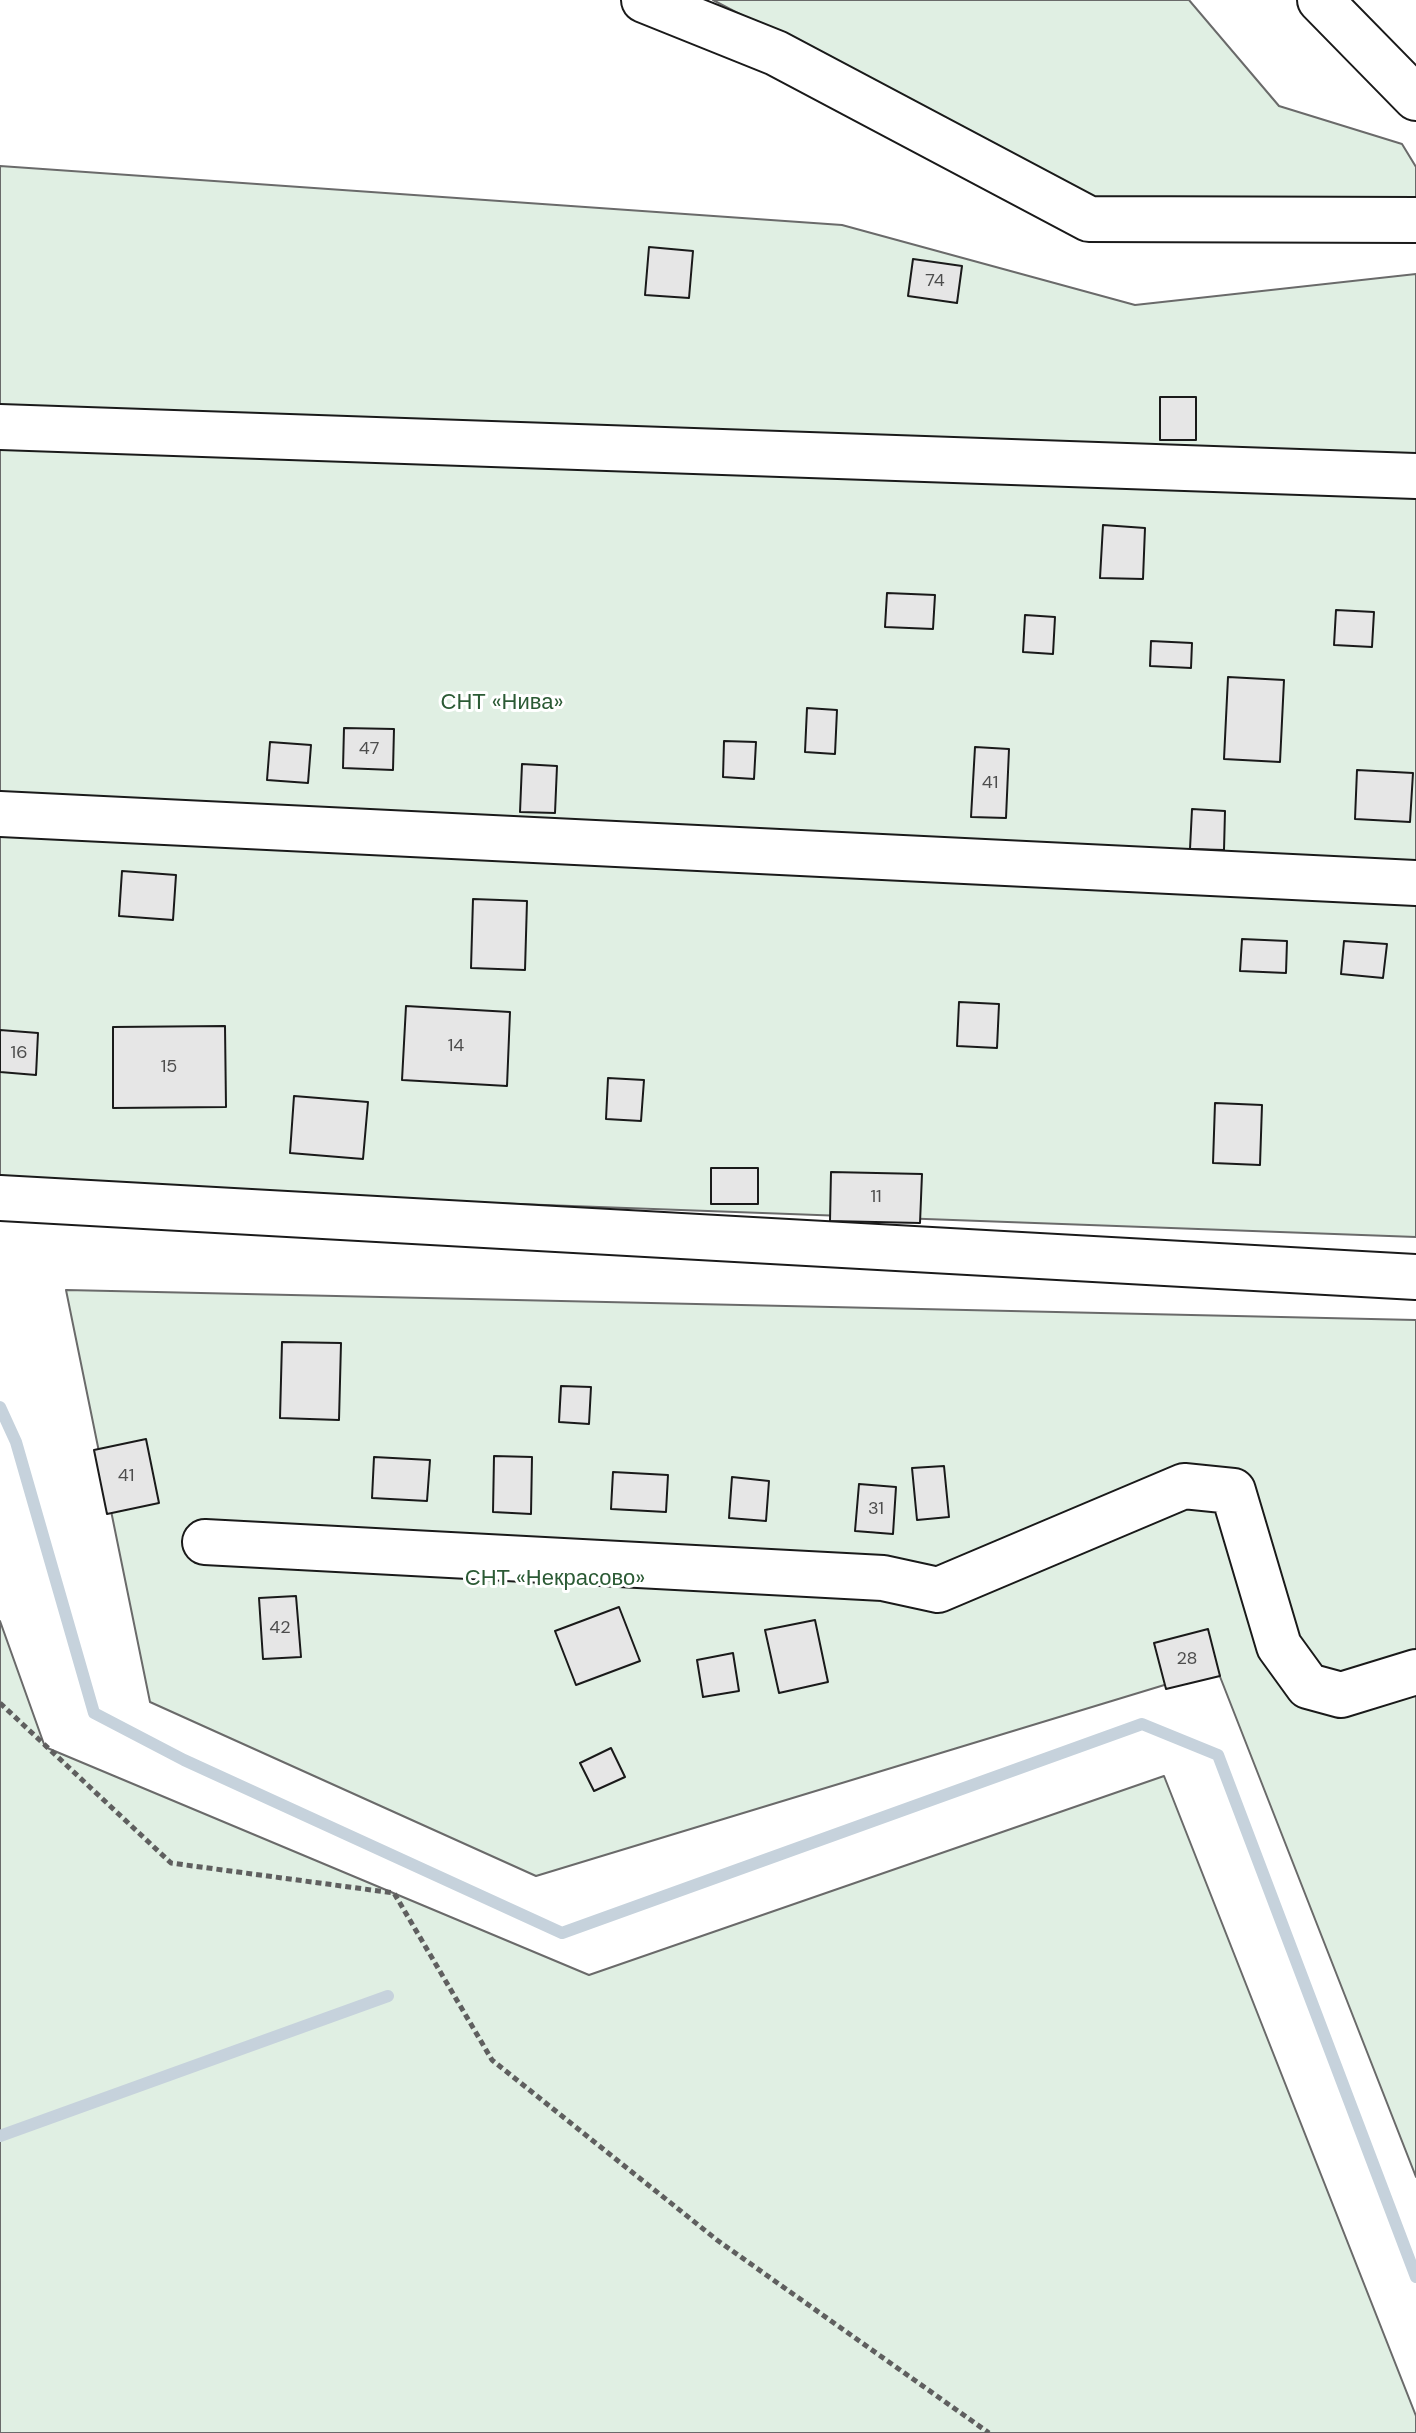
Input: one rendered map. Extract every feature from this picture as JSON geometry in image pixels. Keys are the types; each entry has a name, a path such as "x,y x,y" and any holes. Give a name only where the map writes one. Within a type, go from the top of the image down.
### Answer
{"street":[{"path":"644,0 776,53 1089,219 1416,220"},
{"path":"1320,0 1416,98"},
{"path":"0,427 1416,476"},
{"path":"0,814 1416,883"},
{"path":"0,1198 1416,1277"},
{"path":"205,1542 883,1578 938,1590 1184,1486 1233,1491 1279,1646 1308,1686 1341,1695 1416,1672"}],"path":[{"path":"0,1703 171,1863 394,1893 492,2060 717,2240 989,2433"}],"green space":[{"path":"713,0 1189,0 1279,106 1402,144 1416,167 1416,201 1107,206"},
{"name":"СНТ «Нива»","path":"0,166 842,225 1135,305 1416,274 1416,1237 0,1185"},
{"name":"СНТ «Некрасово»","path":"66,1290 1416,1320 1416,2177 1217,1669 536,1876 150,1702"},
{"path":"0,1621 45,1747 589,1975 1164,1776 1416,2416 1416,2433 0,2433"}],"building":[{"path":"649,247 693,251 689,298 645,295"},
{"path":"913,259 962,266 957,303 908,296"},
{"path":"1160,397 1196,397 1196,440 1160,440"},
{"path":"1103,525 1145,528 1143,579 1100,578"},
{"path":"887,593 935,595 933,629 885,627"},
{"path":"1336,610 1374,612 1372,647 1334,645"},
{"path":"1025,615 1055,617 1053,654 1023,652"},
{"path":"1151,641 1192,643 1191,668 1150,666"},
{"path":"1228,677 1284,680 1280,762 1224,759"},
{"path":"807,708 837,710 835,754 805,752"},
{"path":"344,728 394,729 393,770 343,768"},
{"path":"724,741 756,742 754,779 723,777"},
{"path":"270,742 311,745 308,783 267,780"},
{"path":"975,747 1009,749 1006,818 971,817"},
{"path":"522,764 557,766 555,813 520,812"},
{"path":"1357,770 1413,773 1410,822 1355,819"},
{"path":"1192,809 1225,811 1224,850 1190,849"},
{"path":"122,871 176,875 173,920 119,916"},
{"path":"473,899 527,901 525,970 471,968"},
{"path":"1242,939 1287,941 1286,973 1240,971"},
{"path":"1344,941 1387,944 1383,978 1341,974"},
{"path":"959,1002 999,1004 997,1048 957,1046"},
{"path":"406,1006 510,1012 507,1086 402,1080"},
{"path":"225,1026 226,1107 113,1108 113,1027"},
{"path":"0,1030 38,1033 36,1075 0,1072"},
{"path":"608,1078 644,1080 641,1121 606,1119"},
{"path":"294,1096 368,1102 363,1159 290,1153"},
{"path":"1215,1103 1262,1105 1260,1165 1213,1163"},
{"path":"711,1168 758,1168 758,1204 711,1204"},
{"path":"831,1172 922,1174 920,1223 830,1221"},
{"path":"282,1342 341,1343 339,1420 280,1418"},
{"path":"561,1386 591,1387 589,1424 559,1422"},
{"path":"146,1439 159,1503 107,1514 94,1450"},
{"path":"494,1456 532,1457 531,1514 493,1512"},
{"path":"374,1457 430,1460 427,1501 372,1498"},
{"path":"944,1466 949,1517 917,1520 912,1468"},
{"path":"613,1472 668,1475 666,1512 611,1509"},
{"path":"732,1477 769,1481 766,1521 729,1518"},
{"path":"859,1484 896,1487 893,1534 855,1531"},
{"path":"296,1596 301,1657 263,1659 259,1598"},
{"path":"619,1607 640,1661 576,1685 555,1631"},
{"path":"815,1620 828,1682 779,1693 765,1630"},
{"path":"1208,1629 1220,1676 1166,1689 1154,1643"},
{"path":"733,1653 739,1691 703,1697 697,1660"},
{"path":"611,1748 625,1777 594,1791 580,1763"}],"waterway":[{"path":"0,1407 16,1442 94,1713 184,1760 562,1933 1142,1724 1218,1755 1416,2277"},
{"path":"0,2136 388,1996"}]}
